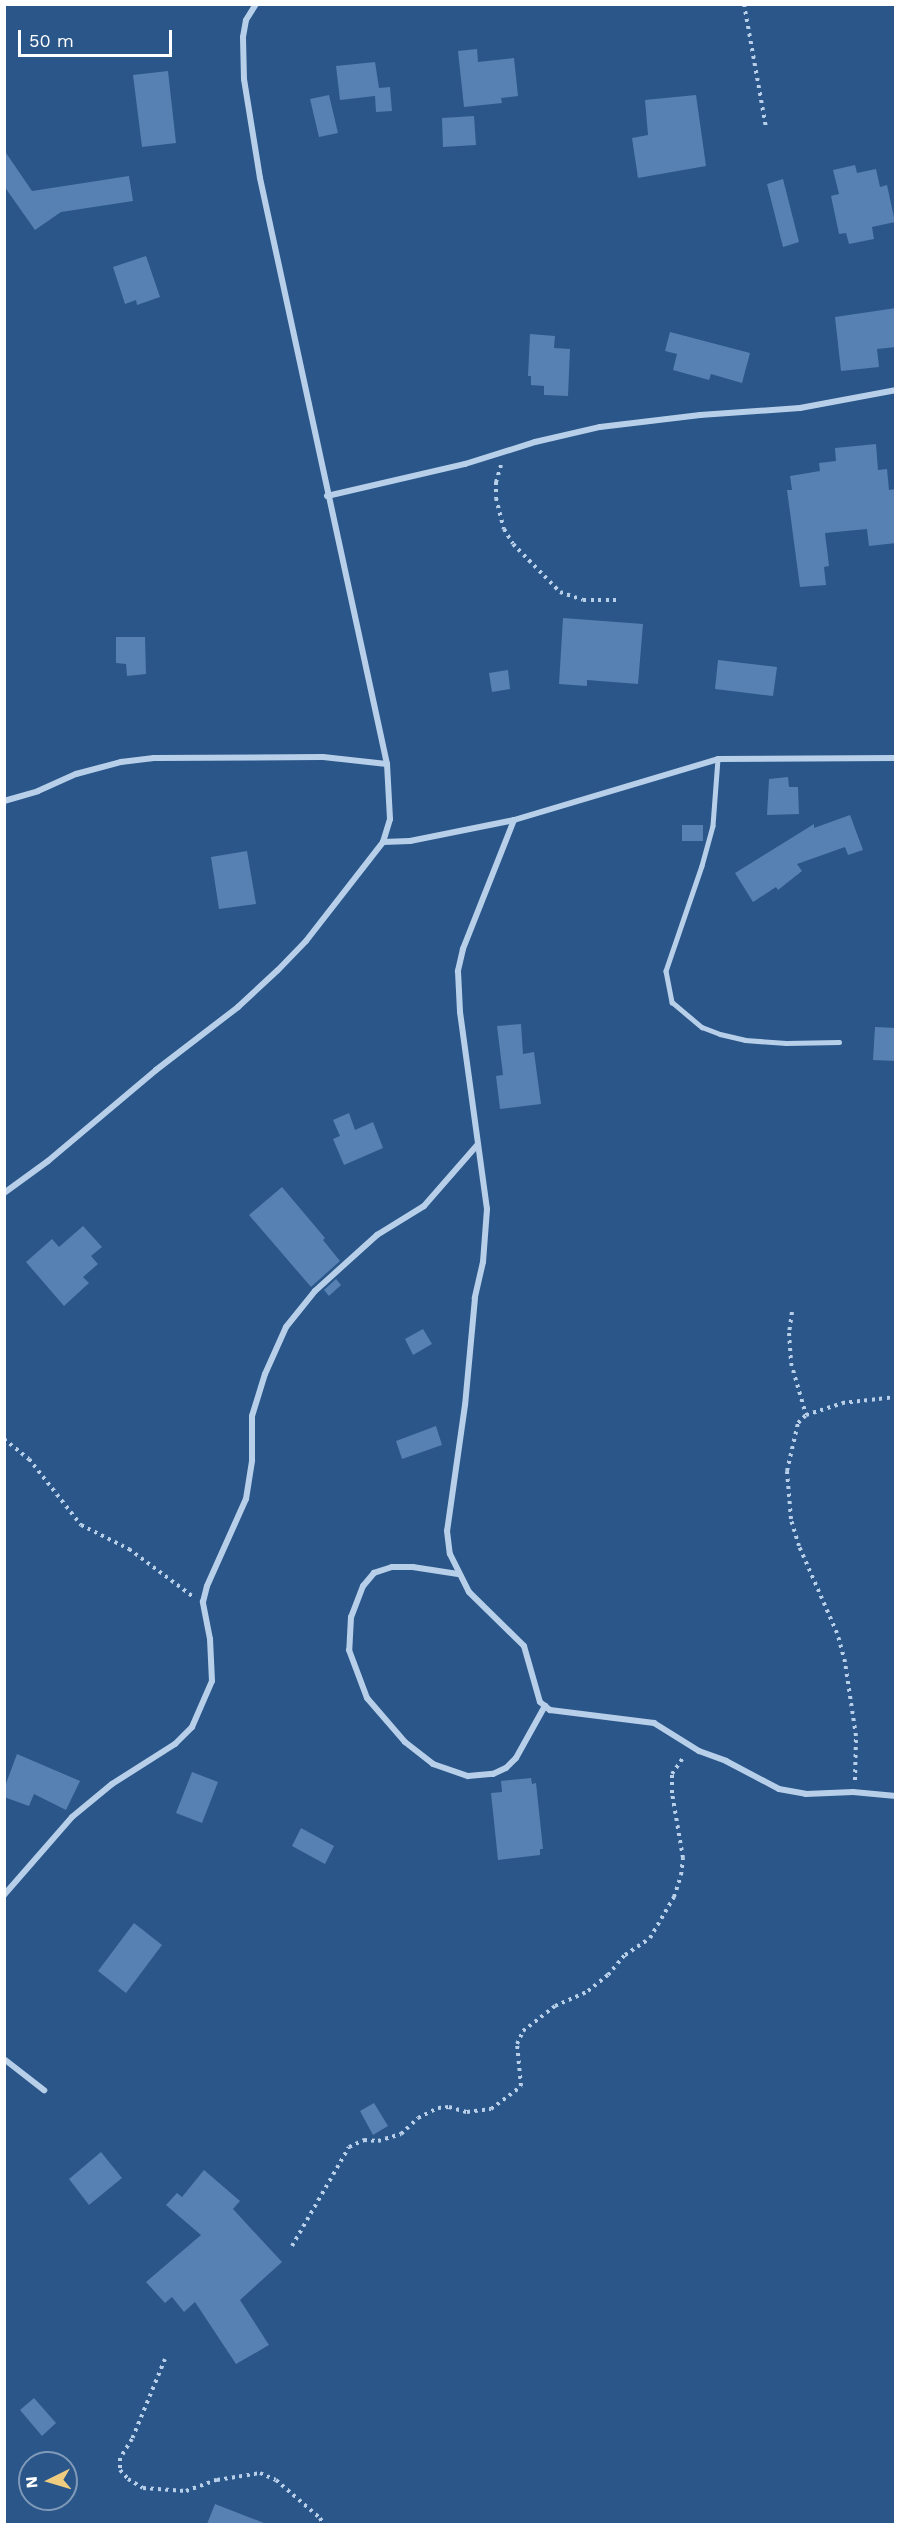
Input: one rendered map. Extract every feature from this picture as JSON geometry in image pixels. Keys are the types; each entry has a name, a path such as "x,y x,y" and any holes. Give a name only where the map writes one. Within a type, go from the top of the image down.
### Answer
{"street":[{"path":"4,1193 48,1161 156,1070 237,1007 278,970 306,941 383,842 390,819 387,764 327,496 260,178 244,79 243,37 246,20 256,4"},
{"path":"327,496 465,464 600,427 700,415 800,408 896,390"},
{"path":"4,801 38,791 76,774 121,762 154,758 323,757 387,764"},
{"path":"383,842 410,841 514,820 718,759 896,758"},
{"path":"514,820 463,949 458,971 460,1012 487,1209 483,1262 475,1298 465,1405 447,1531 450,1554 469,1592 524,1646 540,1702 550,1710 654,1723 699,1751 726,1761 779,1789 806,1794 853,1792 896,1796"},
{"path":"4,1895 72,1816 112,1784 175,1744 192,1727 212,1681 210,1639 203,1602 219,1555 246,1499 251,1478 250,1427 256,1400 278,1344 294,1314 322,1284 386,1228 424,1206 478,1144"},
{"path":"458,1574 412,1567 392,1567 374,1573 363,1586 351,1617 349,1650 367,1698 405,1742 434,1764 468,1776 493,1774 506,1768 516,1758 545,1706"},
{"path":"4,2059 44,2090"}],"lane":[{"path":"718,759 713,826 702,866 666,971 672,1002 702,1027 745,1040 786,1043 839,1042"}],"path":[{"path":"744,4 766,127"},
{"path":"511,450 501,465 496,482 499,514 513,543 560,592 583,600 618,600"},
{"path":"792,1312 789,1333 790,1356 806,1414"},
{"path":"853,1792 857,1765 856,1736 845,1662 837,1633 799,1546 788,1498 787,1471 798,1423 806,1414 842,1402 896,1397"},
{"path":"4,1439 28,1459 81,1525 129,1549 181,1590 203,1602"},
{"path":"292,2246 349,2147 364,2140 378,2141 401,2134 418,2118 438,2108 449,2107 467,2112 491,2109 521,2086 517,2044 524,2031 555,2006 588,1991 608,1975 625,1955 651,1938 674,1897 681,1875 683,1858 674,1813 672,1774 684,1755 699,1751"},
{"path":"165,2359 132,2439 120,2458 120,2470 128,2479 143,2488 186,2491 217,2480 260,2473 276,2480 320,2518 323,2524"}],"building":[{"path":"477,49 478,62 514,58 518,96 501,98 502,103 464,107 458,51"},
{"path":"375,62 379,88 390,87 392,111 376,112 375,96 340,100 336,66"},
{"path":"168,71 176,143 142,147 133,75"},
{"path":"329,95 338,133 319,137 310,99"},
{"path":"696,95 706,166 638,178 632,138 648,135 645,100"},
{"path":"474,116 476,145 443,147 442,118"},
{"path":"4,150 32,191 129,176 133,201 61,212 35,230 4,186"},
{"path":"855,165 857,173 876,169 880,187 887,185 895,222 872,227 874,239 849,244 846,233 839,234 831,196 839,194 833,170"},
{"path":"783,179 799,242 783,247 767,184"},
{"path":"146,256 160,297 137,305 136,300 125,304 113,267"},
{"path":"896,308 896,347 877,349 879,367 841,371 835,317"},
{"path":"670,332 750,353 742,383 711,374 709,380 673,370 677,354 665,351"},
{"path":"530,334 555,336 554,348 570,349 568,396 544,395 544,386 531,385 531,376 528,376"},
{"path":"876,444 878,470 887,469 889,490 896,489 896,543 869,546 867,529 825,533 829,566 824,567 826,585 800,587 787,490 792,490 790,476 820,471 819,463 836,461 835,448"},
{"path":"563,618 643,624 638,684 587,680 587,686 559,684"},
{"path":"116,637 145,637 146,674 127,676 126,664 116,663"},
{"path":"718,660 777,667 773,696 715,689"},
{"path":"508,670 510,689 492,692 489,673"},
{"path":"788,777 789,787 798,787 799,814 767,815 769,779"},
{"path":"850,815 863,850 848,855 845,847 797,864 802,871 778,890 776,887 753,902 735,873 814,824 814,828"},
{"path":"682,825 703,825 703,841 682,841"},
{"path":"247,851 256,904 219,909 211,857"},
{"path":"521,1024 523,1054 534,1052 541,1104 500,1109 496,1076 503,1075 497,1026"},
{"path":"875,1027 896,1028 896,1061 873,1060"},
{"path":"349,1113 355,1130 373,1122 383,1148 344,1165 333,1139 340,1136 333,1120"},
{"path":"282,1187 325,1238 323,1240 340,1261 311,1287 249,1215"},
{"path":"83,1226 102,1247 91,1256 98,1264 83,1277 89,1283 64,1306 26,1262 52,1239 59,1247"},
{"path":"336,1279 341,1285 329,1296 324,1290"},
{"path":"423,1329 432,1344 413,1355 405,1339"},
{"path":"436,1426 442,1445 402,1459 396,1441"},
{"path":"17,1754 80,1781 66,1810 34,1794 29,1806 4,1797 4,1789"},
{"path":"192,1772 218,1782 202,1823 176,1813"},
{"path":"531,1778 532,1784 536,1783 543,1849 540,1849 540,1855 498,1860 491,1793 502,1792 501,1781"},
{"path":"301,1828 334,1846 325,1864 292,1846"},
{"path":"134,1923 162,1945 126,1993 98,1971"},
{"path":"374,2103 388,2126 373,2135 360,2111"},
{"path":"101,2152 122,2178 89,2205 69,2179"},
{"path":"204,2170 240,2201 233,2209 282,2262 240,2300 269,2345 236,2364 195,2302 184,2312 172,2297 165,2303 146,2282 201,2235 166,2205 177,2193 182,2197"},
{"path":"34,2398 56,2423 42,2436 20,2410"},
{"path":"215,2504 264,2523 264,2524 207,2524"}]}
